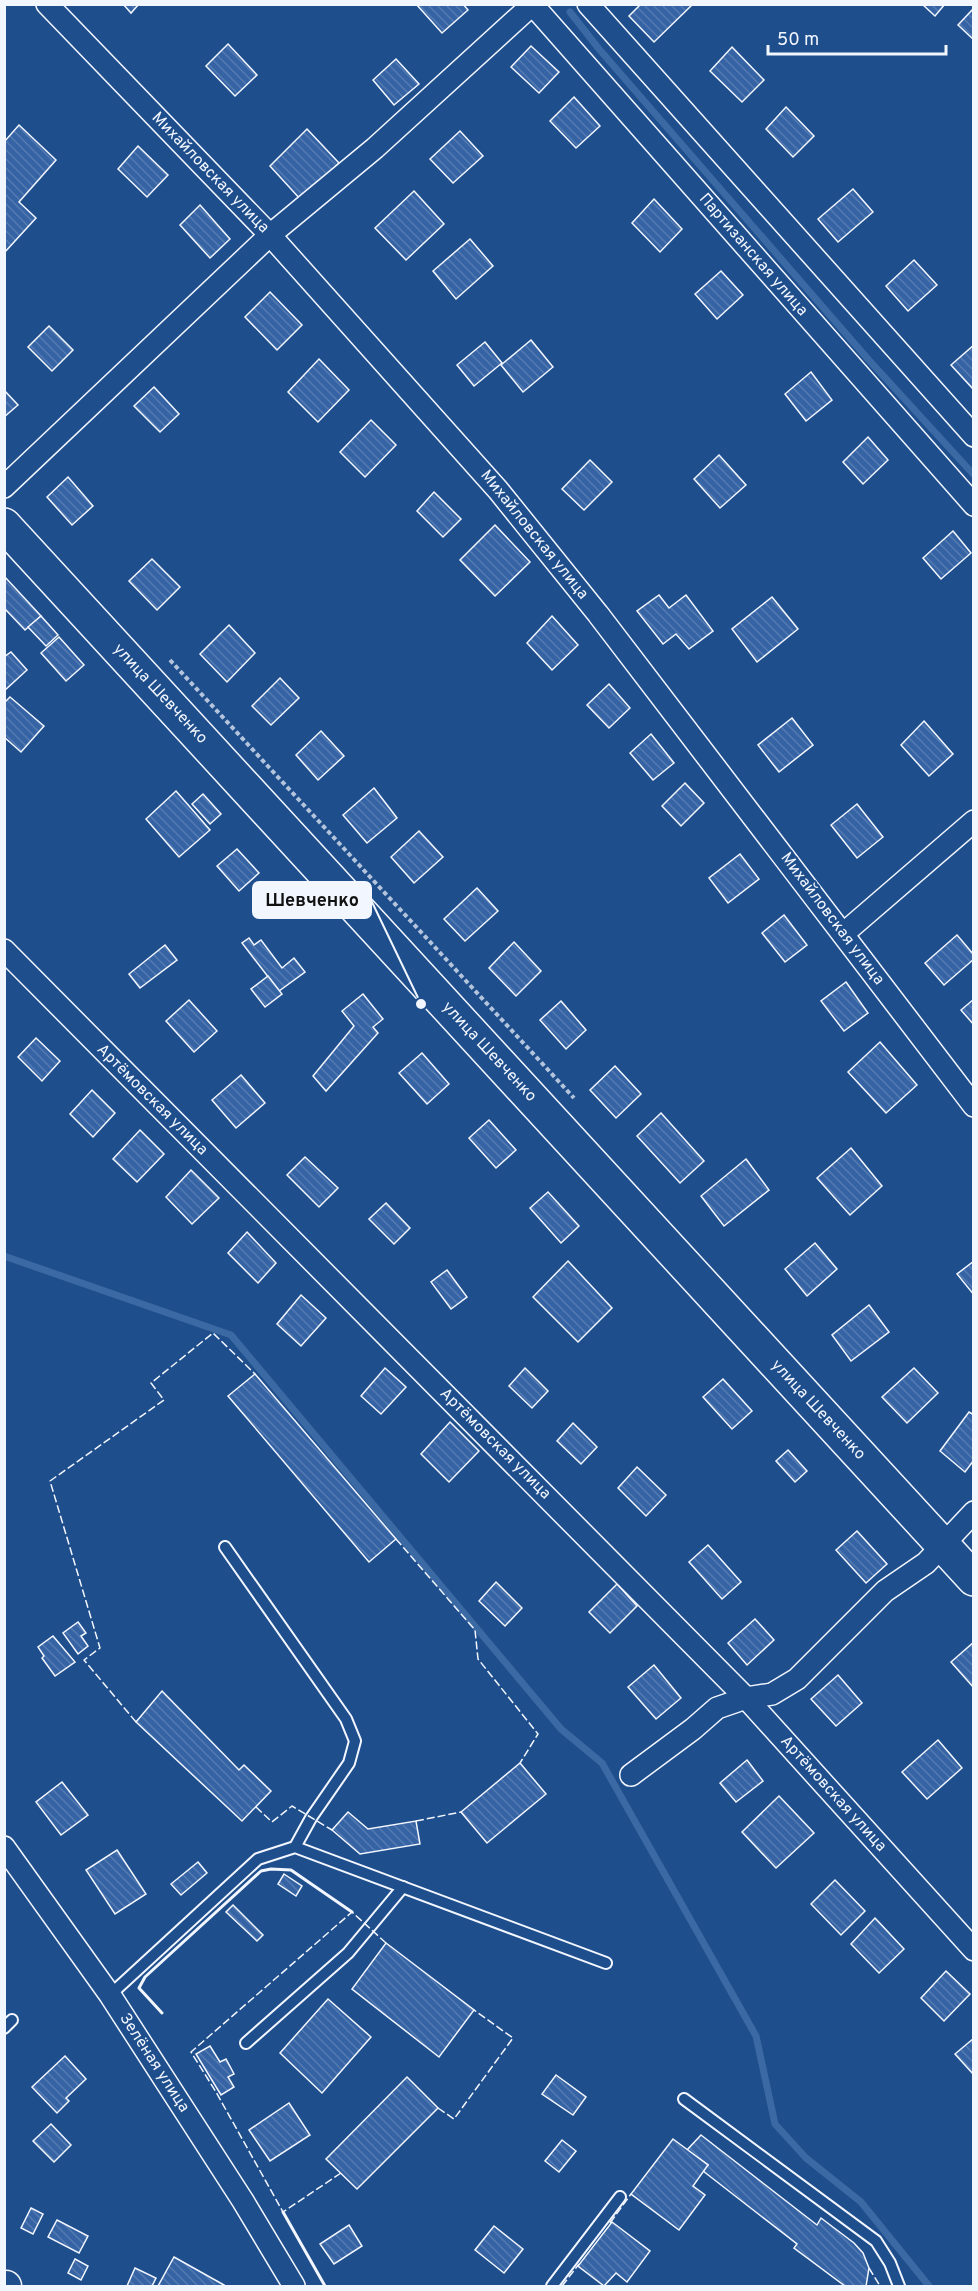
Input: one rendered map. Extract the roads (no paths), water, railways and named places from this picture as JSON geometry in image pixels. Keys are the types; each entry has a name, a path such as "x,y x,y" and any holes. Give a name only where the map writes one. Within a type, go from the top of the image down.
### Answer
{"main road":[{"name":"улица Шевченко","path":"4,525 974,1579"}],"street":[{"name":"Михайловская улица","path":"47,4 270,235 498,490 598,614 974,1106"},
{"path":"588,4 974,436"},
{"path":"4,487 270,235 538,7"},
{"name":"Партизанская улица","path":"538,7 974,505"},
{"path":"843,934 974,821"},
{"name":"Артёмовская улица","path":"4,950 746,1698 974,1950"},
{"path":"631,1775 693,1729 717,1708 746,1698 772,1694 797,1679 885,1591 926,1563 974,1512"},
{"name":"Зелёная улица","path":"4,1846 110,1995 243,2201 294,2286"}],"lane":[{"path":"225,1547 346,1719 355,1741 349,1763 311,1818 295,1847"},
{"path":"110,1995 258,1859 295,1847 606,1963"},
{"path":"246,2043 348,1953 403,1887"},
{"path":"684,2099 876,2241 890,2263 899,2286"},
{"path":"552,2286 620,2197"}],"waterway":[{"path":"570,12 599,49 867,358 974,475"},
{"path":"4,1256 231,1335 561,1729 602,1763 756,2036 775,2124 806,2158 861,2202 929,2286"}],"place":[{"name":"Шевченко","path":"421,1004"}]}
